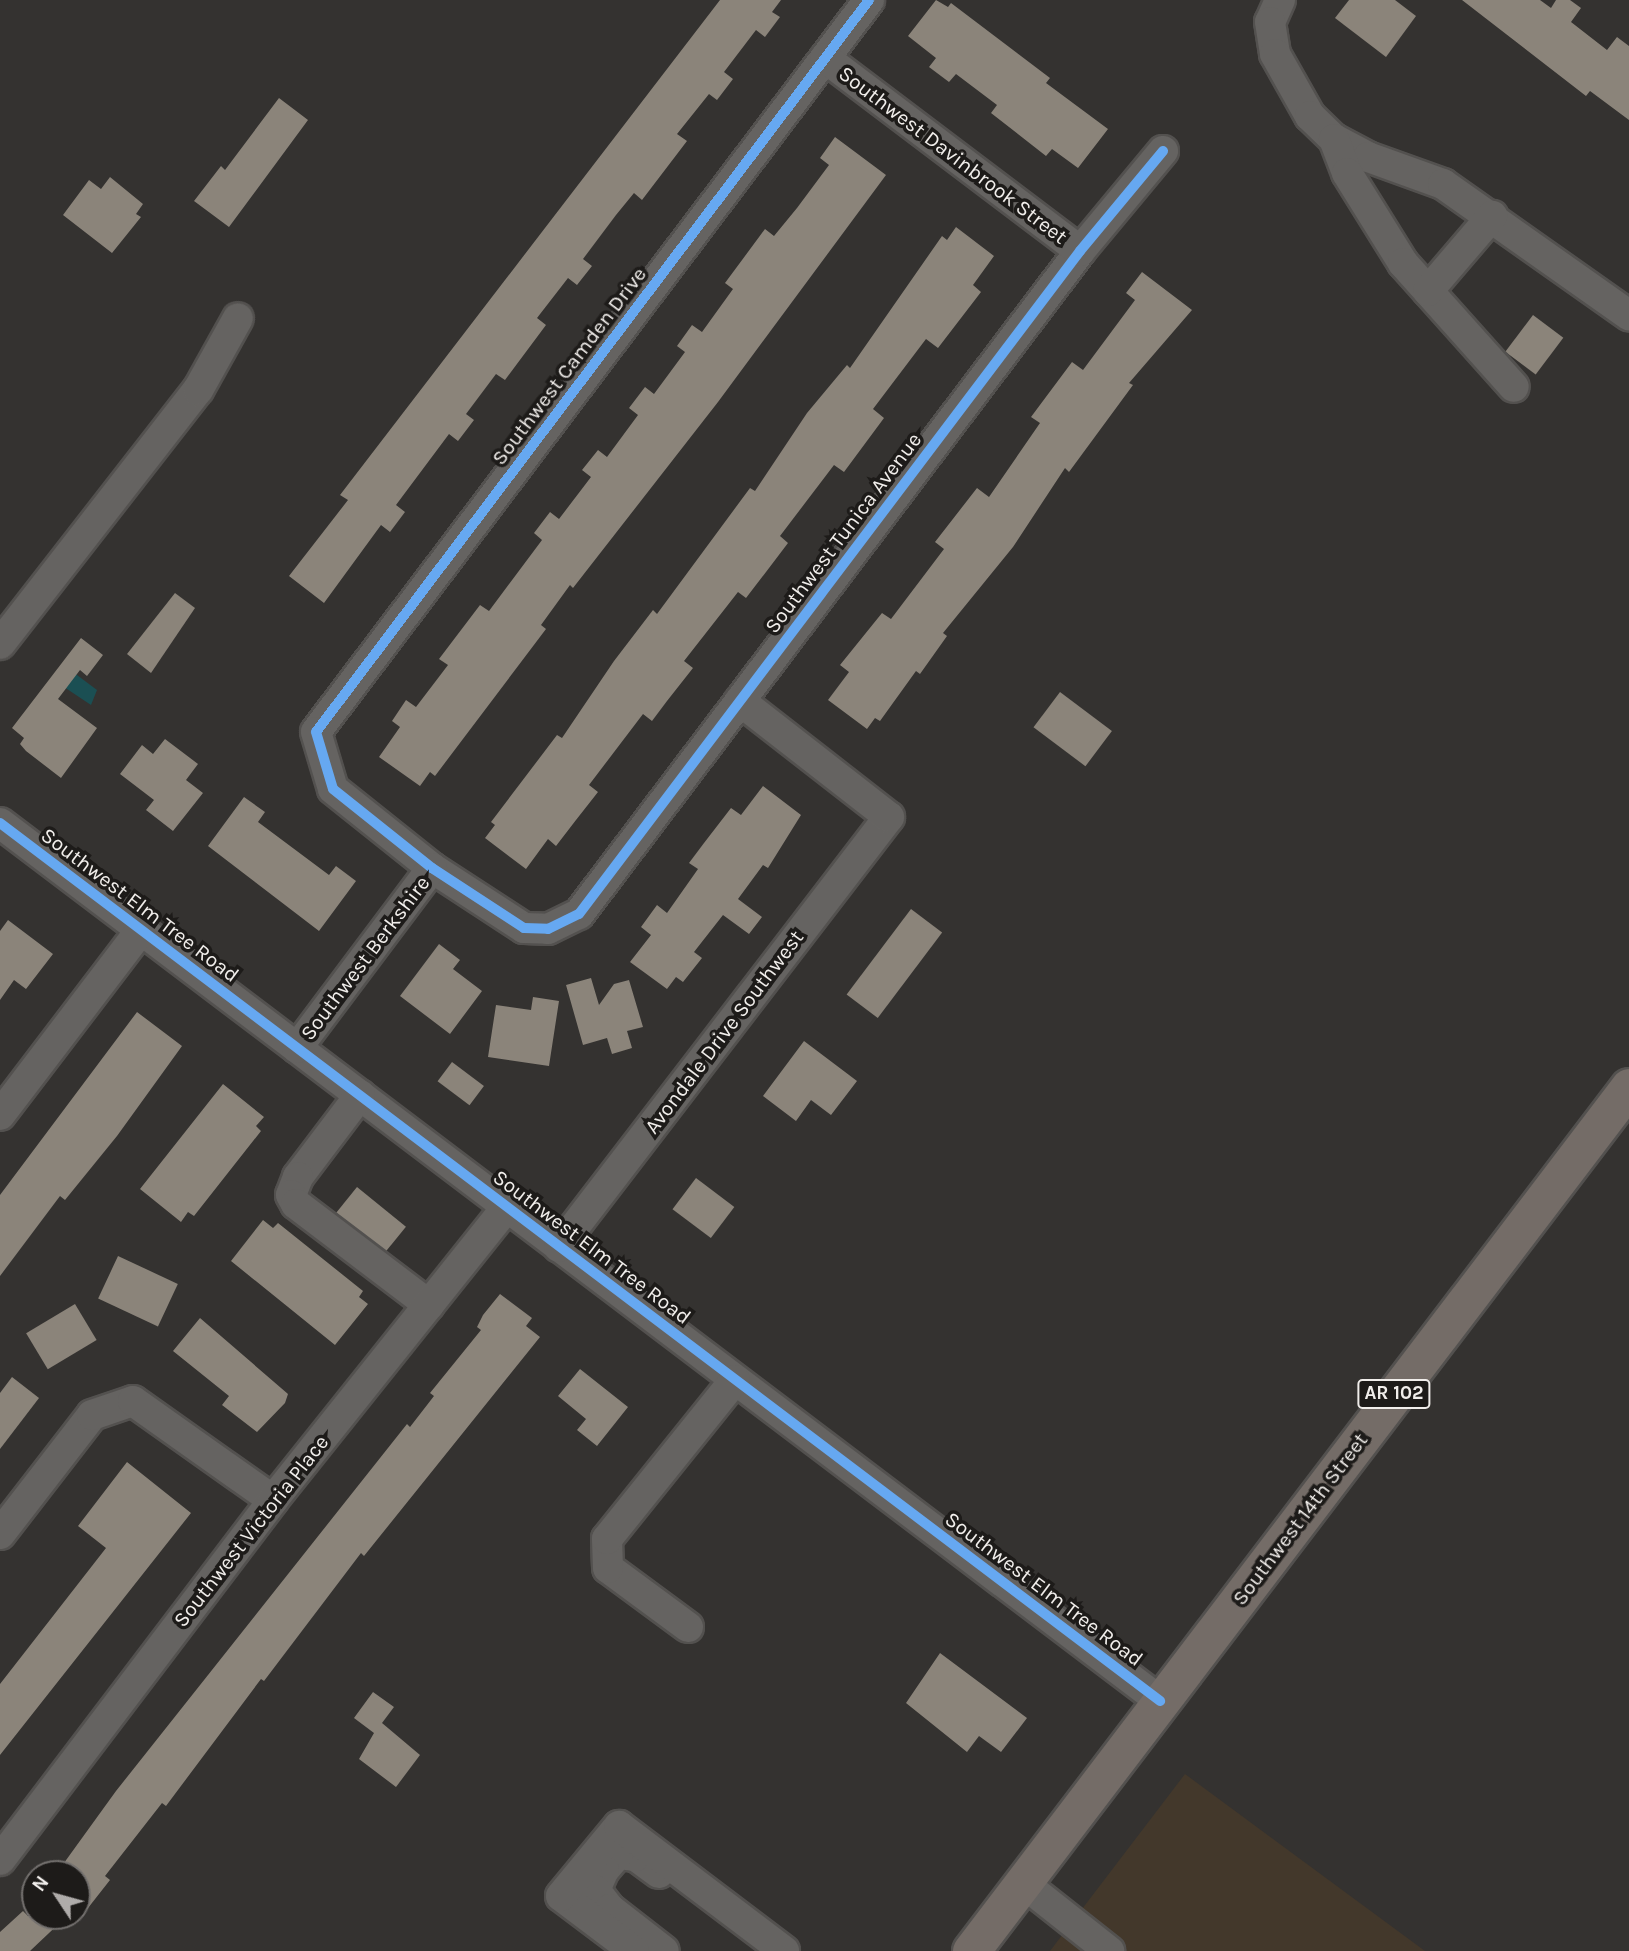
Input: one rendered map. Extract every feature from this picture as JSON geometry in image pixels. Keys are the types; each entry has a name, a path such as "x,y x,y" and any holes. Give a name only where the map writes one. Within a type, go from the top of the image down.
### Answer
{"main road":[{"name":"Southwest 14th Street","path":"971,1951 1629,1087"}],"street":[{"name":"Southwest Camden Drive","path":"432,868 333,789 321,760 316,732 869,0"},
{"path":"1278,3 1269,31 1275,54 1310,116 1334,139 1368,157 1443,184 1629,315"},
{"name":"Southwest Davinbrook Street","path":"825,58 1080,251"},
{"path":"1334,139 1347,173 1387,239 1514,387"},
{"name":"Southwest Tunica Avenue","path":"432,868 524,928 548,929 579,914 1080,251 1163,151"},
{"path":"1428,290 1492,216"},
{"path":"0,644 198,390 238,318"},
{"name":"Avondale Drive Southwest","path":"559,1247 889,817 740,701"},
{"name":"Southwest Elm Tree Road","path":"0,823 1160,1701"},
{"name":"Southwest Berkshire","path":"297,1048 432,868"},
{"path":"0,1115 141,930"},
{"path":"360,1095 298,1177 291,1195 296,1204 429,1305"},
{"name":"Southwest Victoria Place","path":"0,1860 273,1500 507,1207"},
{"path":"688,1627 608,1568 607,1539 735,1380"},
{"path":"0,1534 92,1415 133,1401 273,1500"},
{"path":"634,1951 561,1896 619,1826 782,1951"},
{"path":"664,1951 610,1909 595,1890 618,1854 636,1856 716,1916 739,1916"},
{"path":"1023,1882 1109,1951"}],"shaded area":[{"path":"1185,1774 1425,1951 1050,1951"}],"water":[{"path":"73,672 97,690 91,705 64,687"}],"building":[{"path":"720,0 781,0 772,12 780,17 765,37 756,30 724,72 733,79 717,100 709,94 677,134 687,141 642,200 634,193 616,215 583,259 592,266 577,285 568,278 537,318 546,325 505,380 496,374 466,414 474,420 458,441 449,434 396,505 405,512 390,532 381,525 324,603 289,576 348,500 340,495"},
{"path":"936,0 948,7 951,3 1050,78 1046,83 1108,129 1078,168 1052,149 1046,156 991,113 997,105 956,74 949,82 929,67 936,58 908,36"},
{"path":"1349,0 1395,0 1416,16 1386,57 1335,18"},
{"path":"1462,0 1540,0 1551,8 1556,0 1570,0 1581,8 1571,22 1607,50 1617,37 1629,46 1629,120 1590,91 1586,96"},
{"path":"279,98 308,120 229,227 194,201 221,166 225,170"},
{"path":"835,137 886,175 718,402 573,588 570,585 541,625 546,629 435,776 430,772 420,786 379,757 400,727 392,721 406,700 416,707 448,665 439,659 480,605 489,611 542,540 534,533 550,512 559,519 591,477 582,470 598,450 607,457 638,415 629,408 645,387 654,394 685,352 677,346 692,325 702,332 733,289 725,283 765,229 774,236 797,208 829,165 820,158"},
{"path":"110,177 143,204 136,214 141,217 112,253 63,215 89,180 101,189"},
{"path":"956,227 994,256 973,285 981,292 938,348 926,339 873,409 884,418 844,472 834,465 780,536 788,543 766,572 746,598 738,592 684,661 693,668 652,721 643,714 589,785 598,792 556,846 548,839 526,869 485,838 495,825 491,822 557,735 562,738 614,661 653,610 657,614 750,488 755,491 807,413 847,365 850,368 942,236 947,240"},
{"path":"1142,272 1192,310 1129,383 1133,385 1069,472 1065,468 1013,547 943,633 947,636 920,674 916,671 880,721 875,718 867,729 828,700 849,672 840,665 882,613 891,619 944,549 935,542 977,488 989,497 1040,423 1031,417 1072,362 1083,370 1135,300 1126,293"},
{"path":"1533,315 1563,338 1536,375 1505,352"},
{"path":"175,593 195,608 151,673 127,654"},
{"path":"81,638 103,655 87,676 80,670 58,699 97,728 61,778 26,751 20,744 24,738 12,728"},
{"path":"1060,692 1112,731 1085,766 1034,727"},
{"path":"165,739 198,764 186,780 203,793 173,831 146,810 154,800 120,774 142,745 153,754"},
{"path":"763,786 801,815 768,868 763,865 738,899 762,917 749,934 723,915 694,952 702,958 683,982 676,977 667,989 630,962 651,935 641,927 657,905 667,913 698,869 689,863 704,843 731,808 741,815"},
{"path":"244,797 265,812 258,822 329,875 336,866 356,881 319,931 208,846"},
{"path":"911,909 942,932 878,1018 847,994"},
{"path":"8,920 53,954 26,989 14,980 0,1000 0,931"},
{"path":"439,944 460,960 453,969 482,991 450,1034 400,996"},
{"path":"591,978 599,1005 614,984 629,980 643,1027 627,1031 632,1048 612,1054 607,1038 583,1045 566,985"},
{"path":"533,997 559,1001 549,1066 488,1057 496,1005 531,1010"},
{"path":"137,1012 182,1046 117,1136 65,1200 60,1196 0,1276 0,1195"},
{"path":"804,1041 857,1081 831,1115 811,1100 796,1121 763,1096"},
{"path":"452,1062 484,1086 470,1105 438,1081"},
{"path":"223,1084 264,1117 256,1126 261,1131 194,1216 188,1212 181,1222 140,1189"},
{"path":"696,1178 734,1207 711,1238 673,1209"},
{"path":"357,1187 406,1227 385,1252 336,1213"},
{"path":"263,1220 273,1228 278,1223 363,1291 359,1297 368,1304 335,1345 231,1261"},
{"path":"118,1256 178,1284 158,1326 98,1299"},
{"path":"500,1294 532,1318 526,1326 540,1337 364,1556 361,1553 264,1681 261,1679 166,1806 162,1803 105,1876 110,1880 91,1904 91,1860 66,1860 116,1791 407,1424 410,1427 434,1396 430,1393 481,1330 477,1327"},
{"path":"75,1304 97,1340 48,1369 26,1333"},
{"path":"200,1318 288,1394 285,1403 257,1432 222,1405 229,1396 173,1351"},
{"path":"580,1369 628,1407 597,1446 577,1430 586,1419 558,1396"},
{"path":"12,1377 39,1398 0,1449 0,1393"},
{"path":"127,1462 191,1513 0,1755 0,1684 106,1548 78,1526"},
{"path":"940,1653 1027,1718 1001,1752 979,1736 967,1752 906,1703"},
{"path":"373,1692 394,1707 382,1723 420,1755 396,1787 359,1759 374,1733 354,1718"},
{"path":"21,1913 21,1930 52,1930 30,1951 0,1951 0,1932"}],"cycle path":[{"path":"869,0 316,732 333,789 432,868 524,928 548,929 579,914 1080,251 1163,151"},
{"path":"0,823 1160,1701"}]}
